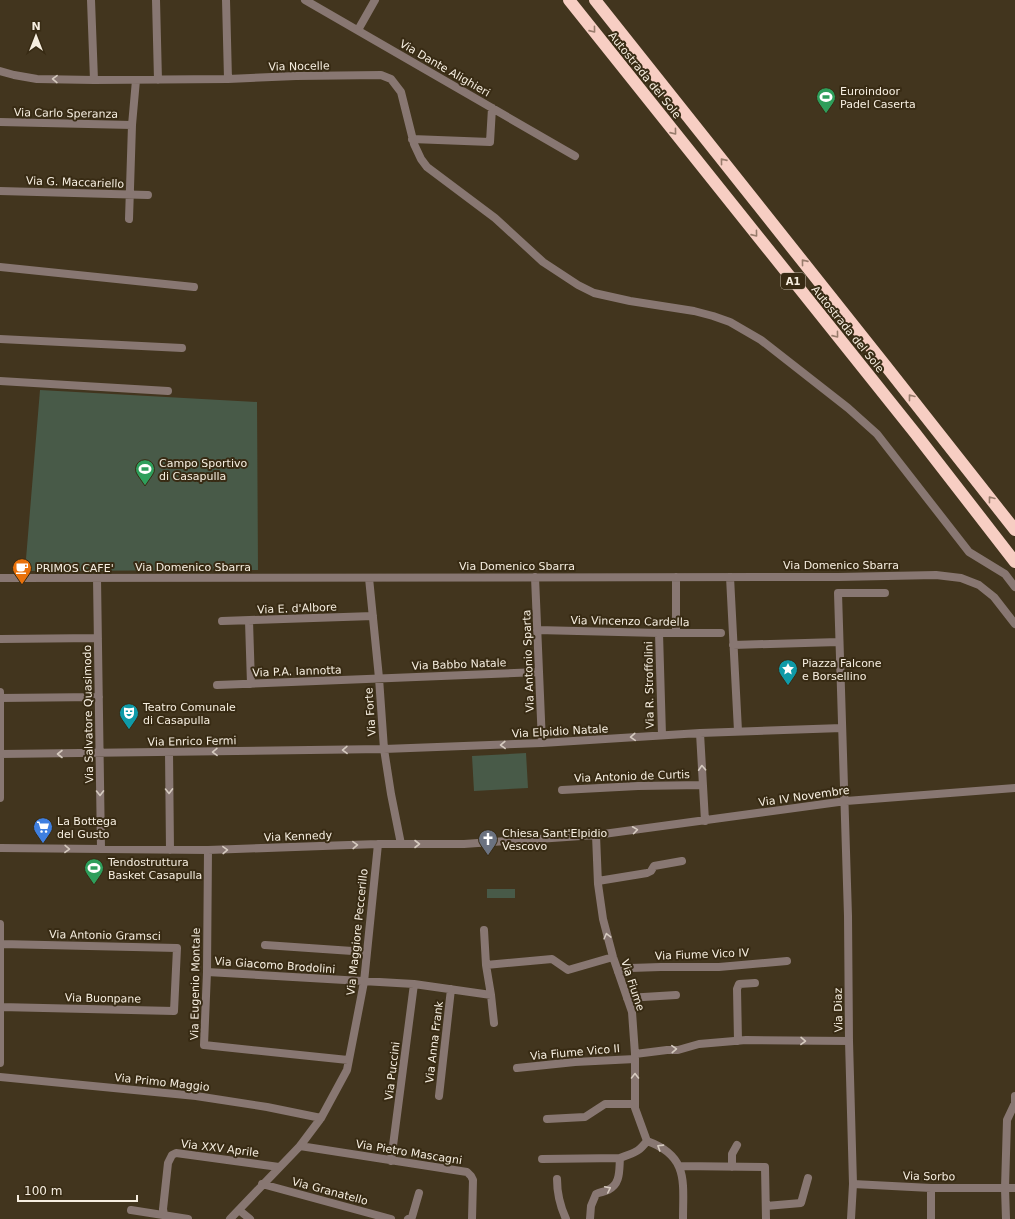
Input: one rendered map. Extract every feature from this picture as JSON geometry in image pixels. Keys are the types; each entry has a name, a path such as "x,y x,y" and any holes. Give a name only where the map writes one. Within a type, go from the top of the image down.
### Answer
{"highway":[{"name":"Autostrada del Sole","path":"569,0 915,434 1015,562"},
{"name":"Autostrada del Sole","path":"595,0 885,364 1015,530"}],"street":[{"path":"91,0 94,80"},
{"path":"156,0 158,80"},
{"path":"226,0 228,79"},
{"name":"Via Dante Alighieri","path":"305,0 575,156"},
{"path":"358,30 375,0"},
{"name":"Via Nocelle","path":"0,71 37,79 158,80 296,76 381,76 391,79 401,92 416,151 427,167 480,206 549,266 578,285 594,293 616,299 694,311 713,316 730,322 761,340 848,408 877,434 969,552 1005,574 1015,587"},
{"path":"129,219 132,126 136,80"},
{"path":"412,139 490,142 492,108"},
{"name":"Via Carlo Speranza","path":"0,122 132,126"},
{"name":"Via G. Maccariello","path":"0,191 148,195"},
{"path":"0,267 194,287"},
{"path":"0,339 182,348"},
{"path":"0,381 168,391"},
{"name":"Via Domenico Sbarra","path":"0,578 730,577 936,575 961,578 979,584 994,598 1015,624"},
{"name":"Via Antonio Sparta","path":"535,577 542,744"},
{"path":"676,577 676,633"},
{"path":"730,577 738,731 842,728"},
{"name":"Via Salvatore Quasimodo","path":"97,578 100,849"},
{"name":"Via Forte","path":"369,578 379,678 384,749 401,844"},
{"name":"Via Diaz","path":"851,1219 853,1184 846,801 843,781 838,593 885,593"},
{"name":"Via E. d'Albore","path":"222,621 373,616"},
{"path":"249,620 251,684"},
{"name":"Via Vincenzo Cardella","path":"537,630 722,633"},
{"name":"Via R. Stroffolini","path":"659,633 662,735"},
{"path":"0,639 98,638"},
{"path":"733,645 839,642"},
{"name":"Via Babbo Natale","path":"379,678 539,672"},
{"name":"Via P.A. Iannotta","path":"217,685 379,678"},
{"path":"0,692 0,798"},
{"path":"0,698 98,697"},
{"name":"Via Elpidio Natale","path":"384,749 542,744 738,731"},
{"name":"Via Antonio de Curtis","path":"700,733 705,821"},
{"name":"Via Enrico Fermi","path":"1,754 99,754 384,749"},
{"path":"168,752 170,850"},
{"name":"Via Antonio de Curtis","path":"562,790 638,786 703,785"},
{"name":"Via IV Novembre","path":"596,835 846,801 1015,788"},
{"name":"Via Kennedy","path":"0,848 208,850 378,844 464,844 596,835"},
{"name":"Via Fiume","path":"596,835 598,881 603,919 613,957 632,1012 635,1057 635,1108 648,1141"},
{"name":"Via Maggiore Peccerillo","path":"230,1219 300,1146 321,1118 346,1070 364,982 378,844"},
{"name":"Via Eugenio Montale","path":"208,850 207,972 204,1045 348,1060"},
{"path":"598,881 647,873 652,871 654,866 682,861"},
{"path":"0,924 0,1063"},
{"path":"484,930 486,965 494,1023"},
{"name":"Via Antonio Gramsci","path":"1,944 177,948 176,980"},
{"path":"265,946 367,952"},
{"path":"486,965 552,959 568,970 613,957"},
{"name":"Via Fiume Vico IV","path":"618,972 630,968 719,967 787,962"},
{"name":"Via Giacomo Brodolini","path":"207,972 364,982"},
{"name":"Via Buonpane","path":"0,1007 174,1011 176,980"},
{"name":"Via Anna Frank","path":"364,982 414,984 490,995"},
{"path":"738,1041 737,989 739,984 754,983"},
{"name":"Via Puccini","path":"391,1161 414,984"},
{"name":"Via Anna Frank","path":"438,1096 451,989"},
{"path":"627,998 676,995"},
{"name":"Via Fiume Vico II","path":"517,1068 635,1057 667,1050 678,1050 699,1044 738,1041 850,1041"},
{"name":"Via Primo Maggio","path":"0,1077 196,1096 321,1118"},
{"path":"1006,1219 1005,1188 1007,1120 1015,1103 1015,1096"},
{"path":"547,1119 585,1117 605,1104 635,1104"},
{"path":"542,1159 620,1158 641,1149 648,1141 661,1146 676,1161 683,1176 683,1219"},
{"name":"Via Pietro Mascagni","path":"300,1146 467,1172 472,1176 473,1180 472,1219"},
{"path":"732,1167 732,1154 738,1146"},
{"name":"Via XXV Aprile","path":"164,1215 163,1209 168,1163 172,1155 176,1153 279,1167"},
{"path":"590,1219 591,1206 596,1194 606,1191 616,1184 618,1179 620,1158"},
{"path":"679,1166 765,1167 766,1219"},
{"path":"766,1206 801,1203 808,1178"},
{"path":"557,1179 557,1194 566,1219"},
{"name":"Via Granatello","path":"262,1184 368,1216 391,1219"},
{"name":"Via Sorbo","path":"853,1184 931,1188 1015,1188"},
{"path":"931,1188 931,1219"},
{"path":"408,1219 412,1217 419,1193"},
{"path":"131,1210 188,1219"},
{"path":"239,1210 250,1219"}],"green space":[{"name":"Campo Sportivo di Casapulla","path":"40,390 257,402 258,570 25,571"},
{"path":"526,753 528,788 474,791 472,756"},
{"path":"487,889 515,889 515,898 487,898"}],"place":[{"name":"Euroindoor Padel Caserta","path":"826,114"},
{"name":"Campo Sportivo di Casapulla","path":"145,486"},
{"name":"PRIMOS CAFE'","path":"22,585"},
{"name":"Piazza Falcone e Borsellino","path":"788,686"},
{"name":"Teatro Comunale di Casapulla","path":"129,730"},
{"name":"La Bottega del Gusto","path":"43,844"},
{"name":"Chiesa Sant'Elpidio Vescovo","path":"488,856"},
{"name":"Tendostruttura Basket Casapulla","path":"94,885"}]}
